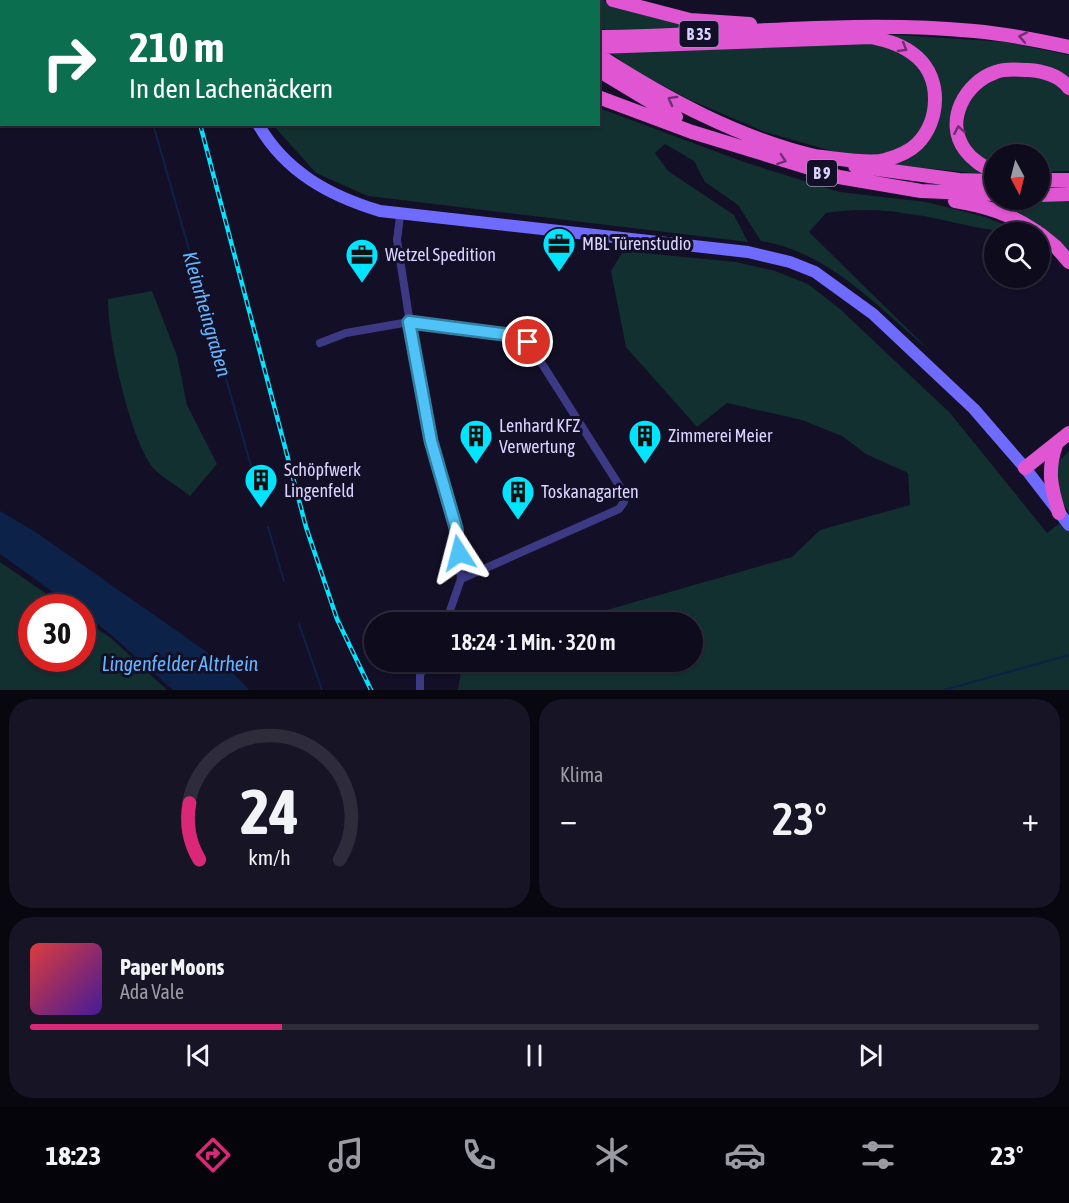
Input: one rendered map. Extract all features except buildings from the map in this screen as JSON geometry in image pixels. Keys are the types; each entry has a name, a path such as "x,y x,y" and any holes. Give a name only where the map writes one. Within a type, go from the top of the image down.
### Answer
{"highway":[{"path":"614,0 690,20 797,28"},
{"name":"B 35","path":"602,42 797,28 855,27 959,29 1017,36 1069,47"},
{"path":"602,42 872,37 895,43 919,59 933,82 935,105 932,121 916,145 904,153 882,161 812,156"},
{"name":"B 9","path":"600,56 676,102 763,140 812,156 877,171 984,181"},
{"path":"984,167 976,163 964,148 959,137 957,118 964,95 976,81 995,72 1009,69 1037,71 1057,78 1069,88"},
{"name":"B 9","path":"600,71 664,111 727,141 839,177 921,191 984,194"},
{"path":"600,98 692,132 727,141"},
{"path":"1050,176 1066,180"},
{"path":"1050,180 1066,180"},
{"path":"921,191 944,199 988,206 1022,222"},
{"path":"1050,195 1069,194"},
{"path":"1050,242 1069,262"},
{"path":"1025,468 1069,433"},
{"path":"1056,445 1049,478 1059,513"}],"main road":[{"path":"259,126 287,163 322,189 352,203 400,216 748,252 790,262 834,284 873,314 974,409 1025,468 1069,525"}],"street":[{"path":"400,216 397,240 409,322 431,441 456,528 461,579 449,612"},
{"path":"320,343 346,333 409,322 525,337 624,493 624,502 619,509 461,579"},
{"path":"420,690 422,672"}],"green space":[{"path":"600,0 713,28 606,32 605,29 600,29"},
{"path":"883,34 1006,42 1069,55 1069,82 996,67 953,120 984,174 885,164 925,141 938,85"},
{"path":"866,41 911,55 929,82 931,110 917,138 891,155 846,155 765,132 690,100 632,69 611,53"},
{"path":"995,75 1039,75 1069,92 1069,171 1050,172 1050,144 984,144 984,162 963,139 965,101"},
{"path":"600,108 744,162 840,192 926,202 998,222 984,222 984,228 888,211 847,211 826,213 809,232 930,351 872,300 831,269 809,256 761,241 738,205 705,182 694,161 665,144 655,153 668,171 734,215 748,242 368,196 316,173 274,126 600,126"},
{"path":"1050,200 1069,200 1069,256 1050,243 1050,222 1017,222 999,210 1050,210"},
{"path":"623,251 736,262 775,271 808,284 840,309 950,413 1047,533 1069,516 1069,690 458,690 461,672 703,672 703,612 600,612 792,557 820,530 910,505 908,473 866,454 842,436 802,420 727,403 697,427 626,347 611,271"},
{"path":"152,291 177,356 187,405 217,464 190,496 156,471 147,458 130,415 116,363 108,299"},
{"path":"1069,451 1069,513 1060,498 1055,465"},
{"path":"0,562 47,594 18,594 18,672 96,672 96,628 111,638 167,690 0,690"}],"water":[{"name":"Lingenfelder Altrhein","path":"0,511 37,533 224,664 249,690 173,690 96,623 96,594 56,594 0,554"}],"waterway":[{"name":"Kleinrheingraben","path":"154,126 262,504"},
{"name":"Kleinrheingraben","path":"268,527 284,581"},
{"name":"Kleinrheingraben","path":"299,624 322,690"},
{"path":"944,690 1069,655"}],"railway":[{"path":"201,126 306,527 337,619 371,690"}],"place":[{"name":"MBL Türenstudio","path":"559,273"},
{"name":"Wetzel Spedition","path":"362,284"},
{"name":"Lenhard KFZ Verwertung","path":"476,465"},
{"name":"Zimmerei Meier","path":"645,465"},
{"name":"Schöpfwerk Lingenfeld","path":"261,509"},
{"name":"Toskanagarten","path":"518,521"}],"route":[{"path":"459,553 456,528 434,456 409,322 525,337 528,342"}]}
